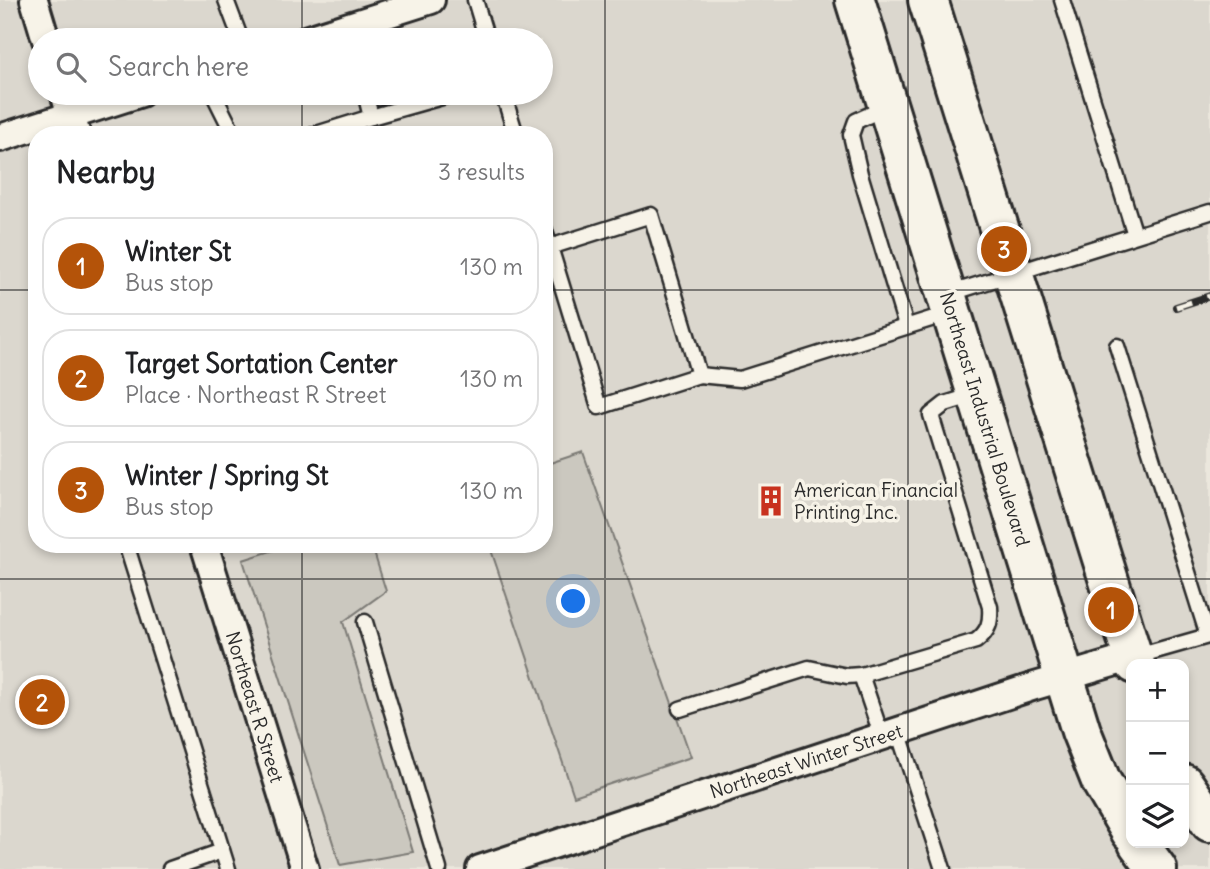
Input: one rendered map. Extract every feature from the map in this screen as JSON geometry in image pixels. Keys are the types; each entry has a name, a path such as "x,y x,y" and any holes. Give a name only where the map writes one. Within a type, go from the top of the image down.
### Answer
{"street":[{"path":"34,0 43,28"},
{"name":"Northeast Industrial Boulevard","path":"855,0 1081,731 1101,781 1126,824"},
{"path":"929,0 1133,659"},
{"path":"363,28 419,2"},
{"path":"36,126 101,105"},
{"path":"0,138 28,129"},
{"name":"Northeast R Street","path":"207,553 306,869"},
{"name":"Northeast Winter Street","path":"480,869 1065,676 1126,663"},
{"path":"1185,785 1210,822"},
{"path":"1142,848 1157,869"}],"lane":[{"path":"226,0 236,28"},
{"path":"475,0 483,28"},
{"path":"1062,0 1135,235"},
{"path":"219,105 230,126"},
{"path":"368,105 372,117"},
{"path":"342,126 414,105"},
{"path":"507,105 513,126"},
{"path":"888,106 856,121 851,135 860,174 906,326"},
{"path":"553,257 599,407 699,375 740,379 906,326 1013,274 1210,212"},
{"path":"553,246 651,215 699,375"},
{"path":"1117,346 1209,639 1141,659"},
{"path":"680,709 809,668 847,676 861,675 976,641 989,627 990,607 931,415 945,404 977,394"},
{"path":"128,553 228,869"},
{"path":"365,622 439,869"},
{"path":"861,675 890,734 943,869"},
{"path":"170,869 222,851"}],"shaded area":[{"path":"0,0 1210,0 1210,869 0,869"},
{"path":"583,452 691,757 574,796 492,553 553,553 553,462"},
{"path":"265,553 374,553 386,591 343,622 413,852 340,865 243,560"}],"railway":[{"path":"1176,307 1210,296"}],"place":[{"name":"Winter / Spring St","path":"1004,249"},
{"name":"American Financial Printing Inc.","path":"771,501"},
{"name":"Winter St","path":"1111,610"},
{"name":"Target Sortation Center","path":"42,702"}]}
